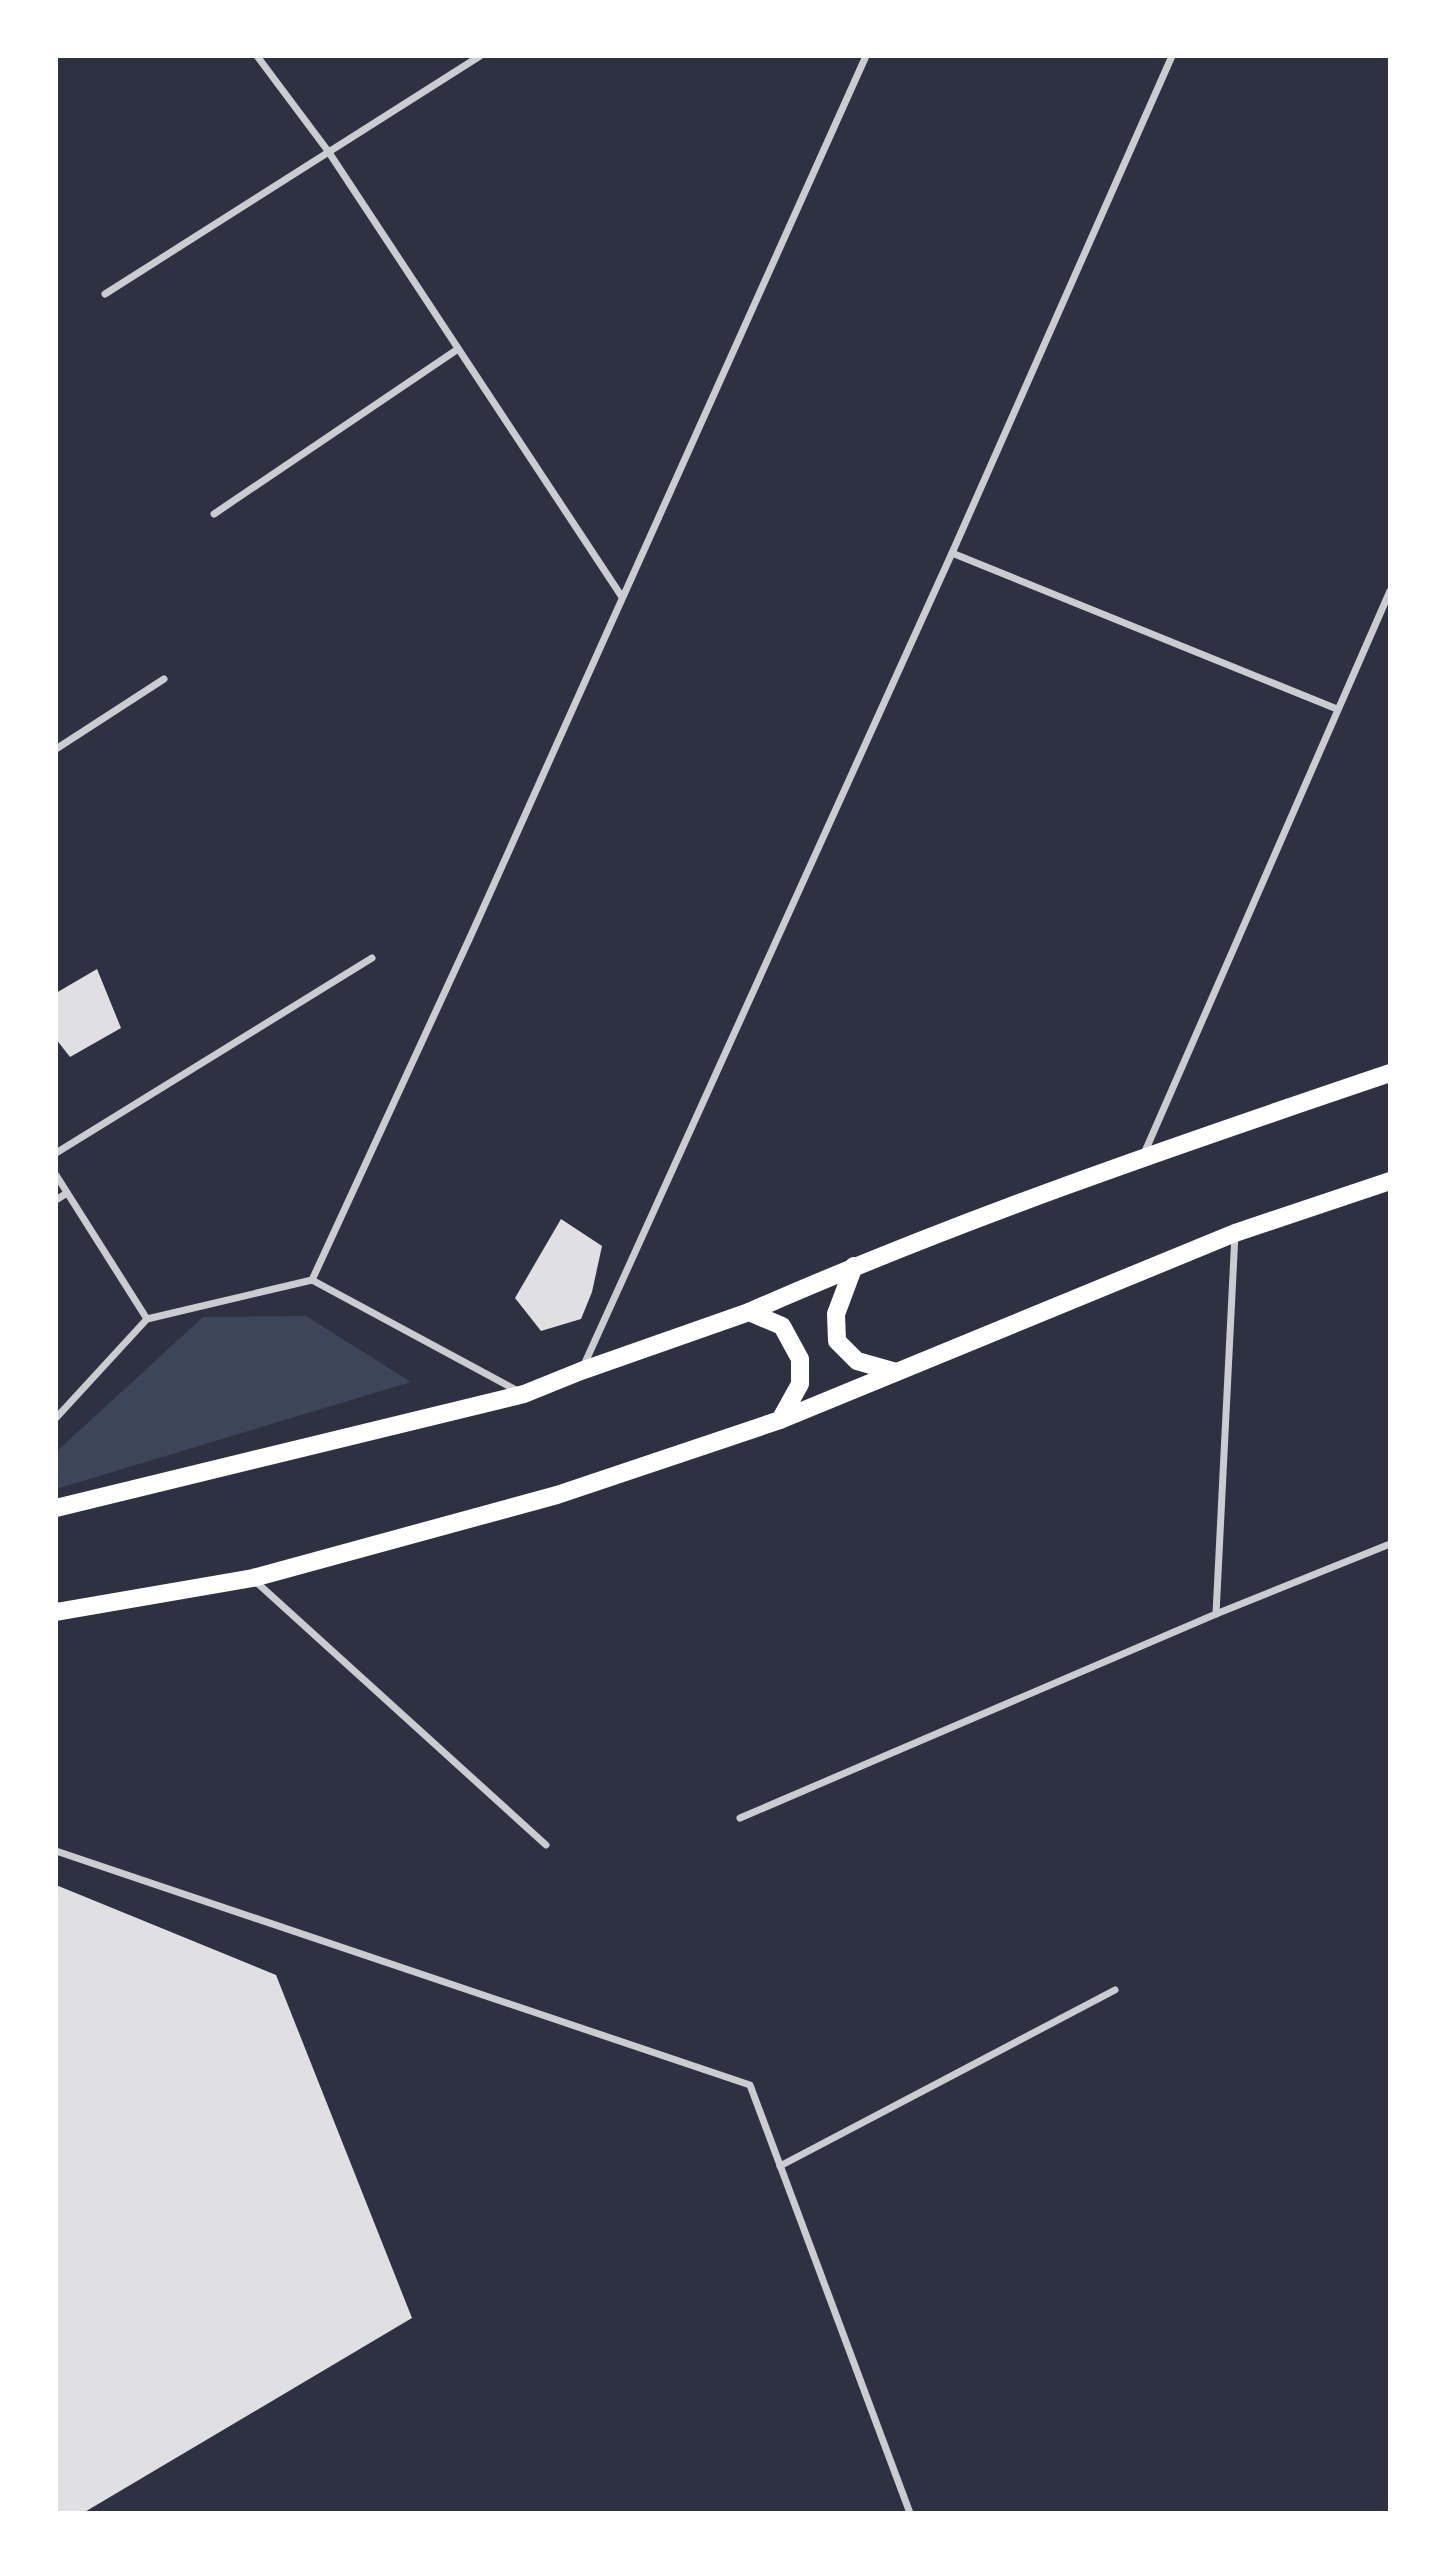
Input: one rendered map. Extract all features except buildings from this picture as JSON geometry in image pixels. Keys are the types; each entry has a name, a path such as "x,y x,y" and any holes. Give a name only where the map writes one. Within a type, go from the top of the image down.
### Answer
{"main road":[{"path":"56,1508 524,1394 749,1312 854,1266 1143,1157 1390,1073"},
{"path":"56,1612 253,1578 557,1495 780,1420 1235,1233 1390,1181"},
{"path":"854,1266 836,1314 837,1341 857,1361 896,1372"},
{"path":"749,1312 782,1326 800,1359 800,1384 780,1420"}],"street":[{"path":"257,56 328,151 622,597"},
{"path":"105,294 480,56"},
{"path":"312,1280 472,933 866,56"},
{"path":"581,1371 952,553 1172,56"},
{"path":"214,514 458,349"},
{"path":"952,553 1336,709"},
{"path":"1143,1157 1336,709 1390,592"},
{"path":"56,749 164,680"},
{"path":"56,1153 372,958"},
{"path":"56,1175 147,1319"},
{"path":"56,1200 67,1193"},
{"path":"1216,1614 1235,1233"},
{"path":"56,1418 147,1319 312,1280 524,1394"},
{"path":"740,1818 1216,1614 1390,1544"},
{"path":"253,1578 546,1844"},
{"path":"56,1851 750,2085 910,2513"},
{"path":"780,2166 1115,1990"}],"shaded area":[{"path":"306,1316 411,1382 56,1489 56,1452 203,1317"}]}
